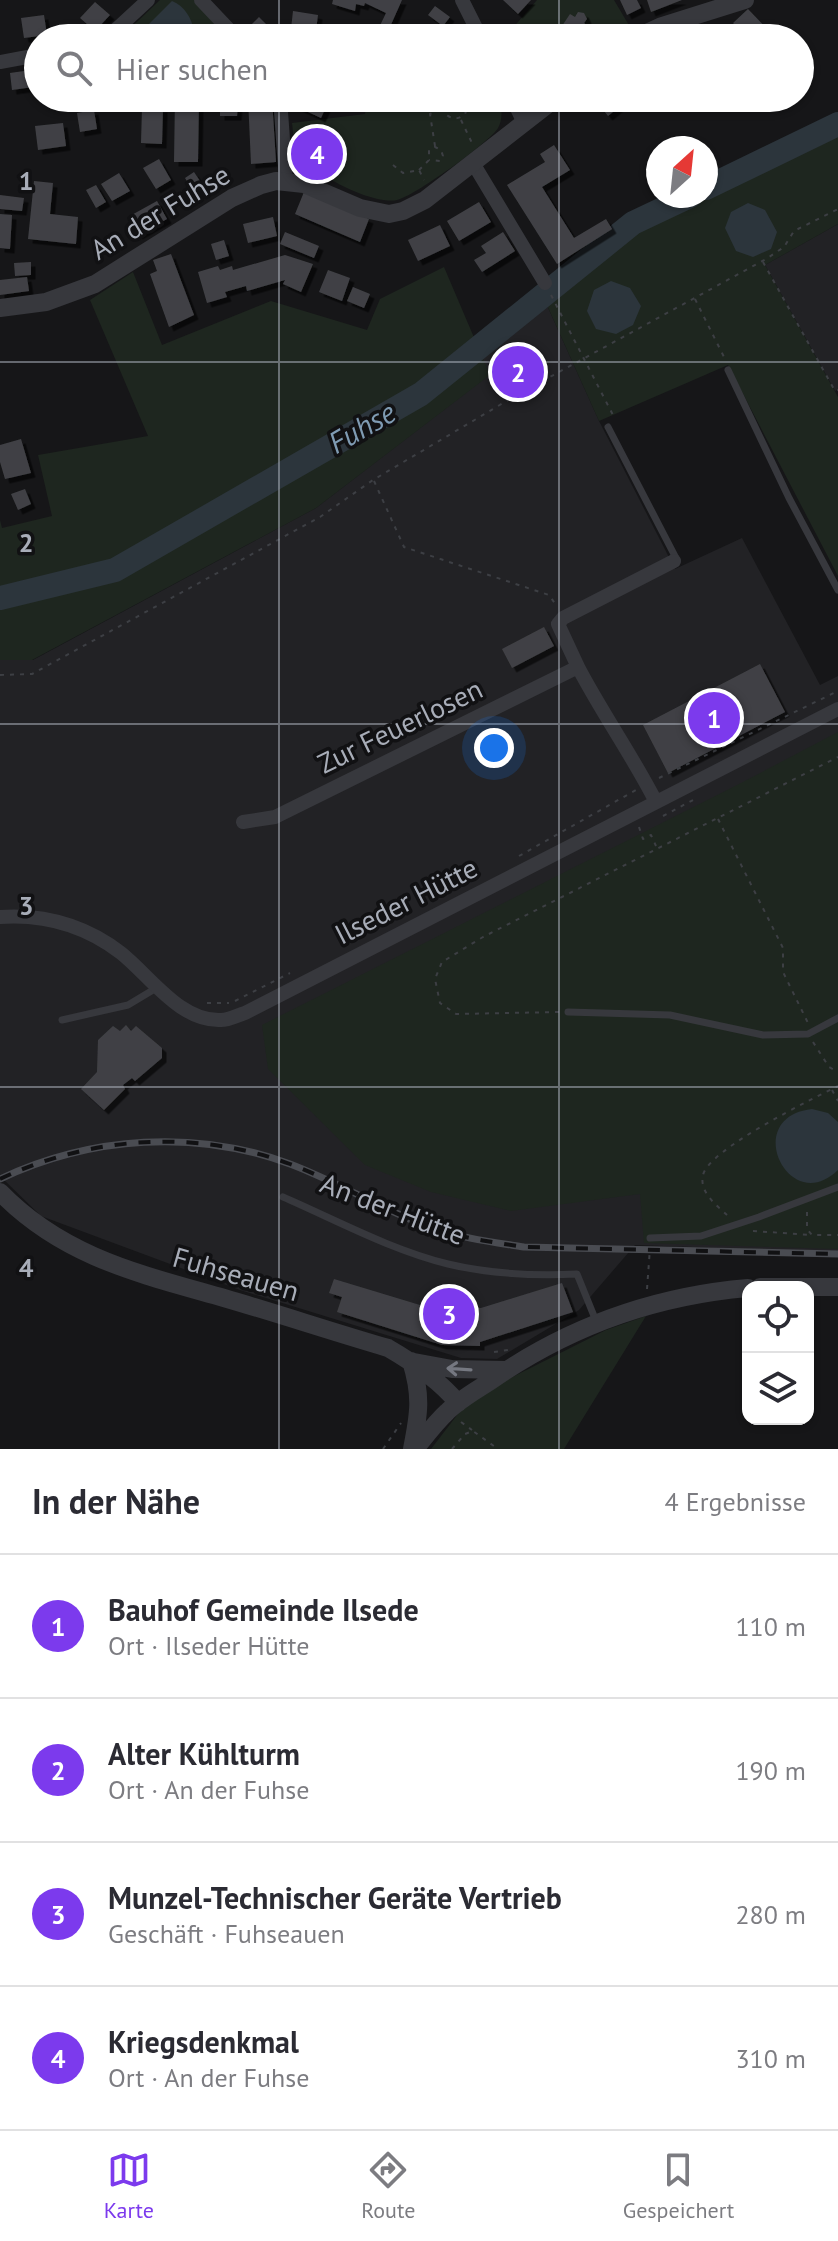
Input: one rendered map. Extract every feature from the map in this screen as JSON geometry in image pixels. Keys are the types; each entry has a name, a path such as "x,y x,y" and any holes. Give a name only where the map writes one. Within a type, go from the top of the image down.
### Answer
{"street":[{"path":"122,24 148,0"},
{"path":"201,0 224,24"},
{"path":"462,0 474,24"},
{"path":"668,24 745,0"},
{"path":"0,62 24,58"},
{"path":"281,112 286,181 304,184 360,208 389,214 403,211 432,195 538,112"},
{"path":"519,112 524,123"},
{"path":"476,161 545,283"},
{"name":"An der Fuhse","path":"0,308 46,302 95,284 232,198 261,185 286,181"},
{"path":"656,802 621,737 596,702 558,624 563,618 674,561"},
{"name":"Zur Feuerlosen","path":"243,822 275,817 578,667"},
{"name":"Ilseder Hütte","path":"0,917 57,920 79,928 121,953 193,1014 221,1020 245,1013 838,709"},
{"name":"Fuhseauen","path":"0,1192 15,1208 47,1231 106,1263 388,1348 411,1361 448,1390 458,1403"},
{"path":"814,1287 838,1287"},
{"path":"413,1449 447,1411 506,1370 564,1336 596,1321 648,1305 742,1289"},
{"path":"413,1449 420,1410 419,1386 411,1361 452,1369 506,1370"}],"lane":[{"path":"728,370 789,498 838,590"},
{"path":"608,427 677,560 674,561"},
{"path":"62,1020 128,1005 158,987"},
{"path":"568,1012 670,1015 763,1035 810,1033 838,1018"},
{"path":"650,1238 701,1236 838,1187"},
{"name":"An der Hütte","path":"283,1197 396,1246 447,1264 502,1274 577,1274 596,1321"}],"path":[{"path":"434,112 430,114 435,147"},
{"path":"444,112 449,118 461,118"},
{"path":"461,118 466,112"},
{"path":"461,118 476,161"},
{"path":"429,160 437,162 442,159 441,150 435,147"},
{"path":"429,160 428,152 435,147"},
{"path":"393,165 403,173 419,170 429,160"},
{"path":"419,170 432,195"},
{"path":"0,675 32,674 320,517 373,480 583,357 763,261 784,247 794,231 838,209"},
{"path":"763,261 835,391 838,390"},
{"path":"545,283 617,423"},
{"path":"695,298 728,364 728,370"},
{"path":"373,480 404,547 549,595 563,618"},
{"path":"518,857 647,784 838,691"},
{"path":"568,1012 456,1014 440,1003 435,979 442,962 483,937 838,757"},
{"path":"718,818 783,948 783,972 810,1033 829,1067 838,1072"},
{"path":"640,832 643,839 651,835 657,847"},
{"path":"203,1002 232,1002 291,973"},
{"path":"708,1163 781,1114 838,1086"},
{"path":"831,1089 838,1101"},
{"path":"807,1199 807,1229 812,1235 838,1235"},
{"path":"647,1293 650,1238"},
{"path":"383,1449 406,1414"},
{"path":"452,1449 465,1434 473,1431 498,1449"}],"shaded area":[{"path":"160,0 195,0 217,24 135,24"},
{"path":"537,0 614,0 628,24 516,24"},
{"path":"172,1 187,13 192,24 149,24"},
{"path":"501,112 501,117 492,135 450,168 406,197 386,200 340,185 312,167 296,147 292,123 365,114"},
{"path":"838,130 838,224 765,265 838,397 838,576 728,365 599,421 546,303 635,228 676,208 718,208 718,188"},
{"path":"748,203 765,210 777,232 771,249 753,257 736,251 725,228 731,212"},
{"path":"838,224 838,389 835,391 765,265"},
{"path":"444,267 490,375 316,508 32,660 0,660 0,520 2,528 52,516 38,455 148,436 90,300 133,272 162,345 271,301 367,330 380,299"},
{"path":"611,281 630,288 641,306 633,325 616,334 596,329 587,311 594,290"},
{"path":"546,303 599,421 675,569 742,538 820,685 838,676 838,1252 635,1245 579,1310 497,1359 461,1358 240,1290 41,1216 0,1176 0,660 33,660 316,508 489,375 480,355"},
{"path":"838,732 838,1249 644,1243 640,1194 511,1211 431,1192 365,1165 268,1069 262,1025"},
{"path":"812,1109 828,1113 838,1122 838,1170 820,1181 803,1182 789,1174 780,1160 776,1144 779,1129 790,1116"},
{"path":"646,1316 564,1449 431,1449 475,1396 606,1330"}],"building":[{"path":"333,0 402,0 391,24 381,24 386,13 365,3 364,6 356,4 355,11 332,4"},
{"path":"503,0 531,0 518,14"},
{"path":"620,0 637,0 641,8 627,15"},
{"path":"647,0 682,0 651,12"},
{"path":"95,2 110,15 102,24 87,24 80,18"},
{"path":"435,6 450,17 445,24 440,24 428,15"},
{"path":"748,9 762,24 734,24"},
{"path":"293,11 318,15 317,24 292,24"},
{"path":"578,12 584,13 585,24 563,24 570,14 575,17"},
{"path":"44,15 45,24 24,24 24,38 21,18"},
{"path":"259,17 266,24 252,24"},
{"path":"24,71 24,88 12,90 10,73"},
{"path":"94,112 97,129 80,132 77,113"},
{"path":"142,112 163,112 162,144 141,143"},
{"path":"175,112 199,112 198,162 174,162"},
{"path":"220,112 237,112 237,116 220,116"},
{"path":"249,112 273,112 276,162 251,164"},
{"path":"308,112 324,112 321,118"},
{"path":"63,123 66,146 38,150 35,126"},
{"path":"554,145 570,170 542,187 574,238 606,219 612,229 557,264 507,185 545,162 540,154"},
{"path":"159,159 171,180 156,189 143,168"},
{"path":"194,172 204,187 194,193 185,178"},
{"path":"119,173 130,191 112,201 101,184"},
{"path":"34,181 53,183 50,214 78,217 76,244 28,239"},
{"path":"96,185 106,202 96,208 86,190"},
{"path":"304,192 369,219 360,242 295,214"},
{"path":"0,195 24,198 22,211 0,209"},
{"path":"157,201 167,219 138,235 128,217"},
{"path":"479,202 491,222 459,241 447,221"},
{"path":"0,214 12,215 10,249 0,248"},
{"path":"273,217 277,236 248,243 243,224"},
{"path":"440,225 450,246 418,261 408,240"},
{"path":"285,232 319,246 314,258 280,244"},
{"path":"503,232 515,251 482,272 474,260 486,253 481,246"},
{"path":"224,240 229,256 216,260 211,244"},
{"path":"171,254 194,315 169,327 150,274 157,271 153,260"},
{"path":"285,255 313,264 301,292 283,284 285,280 247,291 246,286 225,292 227,297 207,303 198,272 218,266 220,270 232,266 233,270"},
{"path":"31,262 31,275 15,276 14,263"},
{"path":"328,270 350,278 342,301 319,292"},
{"path":"27,277 29,291 0,295 0,280"},
{"path":"353,287 370,294 364,308 347,301"},
{"path":"518,356 530,360 534,372 530,384 518,388 506,384 502,372 506,360"},
{"path":"21,439 31,473 5,479 0,462 0,445"},
{"path":"25,489 31,504 18,510 11,494"},
{"path":"544,627 554,646 512,668 502,649"},
{"path":"760,664 785,712 668,773 643,725"},
{"path":"126,1025 131,1031 136,1026 162,1048 162,1058 135,1081 132,1078 123,1085 125,1089 104,1110 81,1089 97,1072 98,1040 113,1026 120,1031"},
{"path":"334,1279 443,1312 443,1307 481,1308 562,1283 573,1312 480,1342 480,1346 442,1345 337,1312 342,1297 329,1293"}],"waterway":[{"name":"Fuhse","path":"718,182 838,124"},
{"name":"Fuhse","path":"0,598 115,570 421,394 633,223 665,208"}],"railway":[{"path":"0,1179 70,1154 107,1146 181,1142 254,1153 290,1164 429,1227 488,1241 524,1247 838,1254"}],"place":[{"name":"Kriegsdenkmal","path":"317,154"},
{"name":"Alter Kühlturm","path":"518,372"},
{"name":"Bauhof Gemeinde Ilsede","path":"714,718"},
{"name":"Munzel-Technischer Geräte Vertrieb","path":"449,1314"}]}
